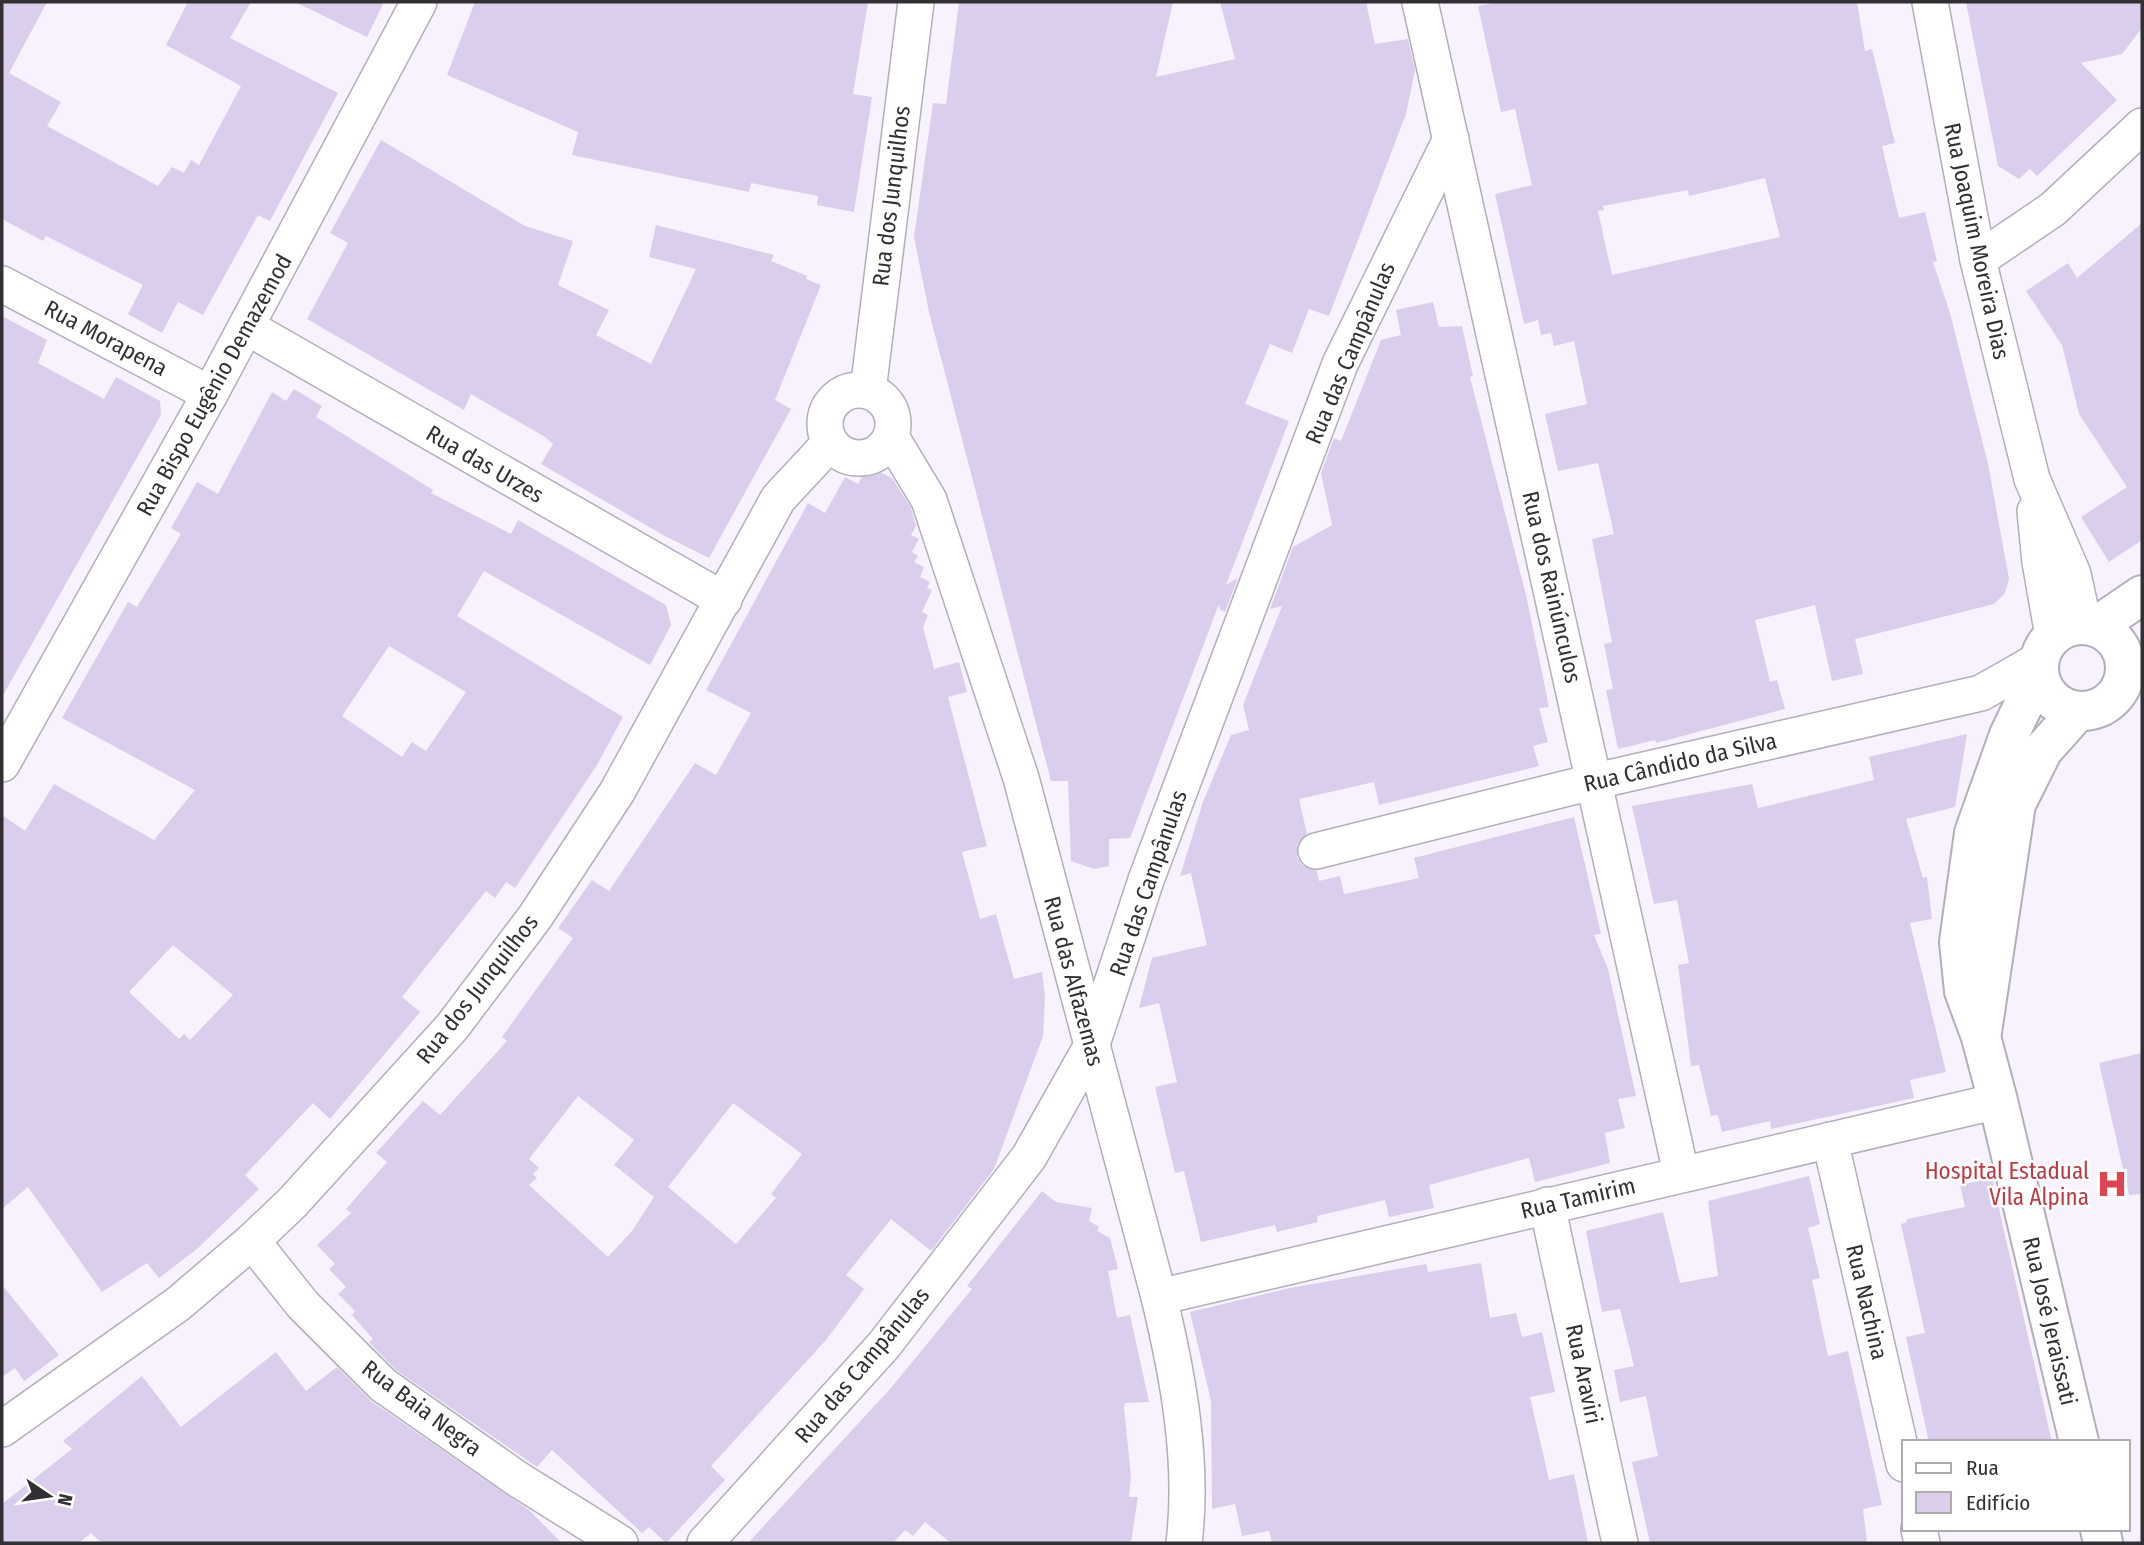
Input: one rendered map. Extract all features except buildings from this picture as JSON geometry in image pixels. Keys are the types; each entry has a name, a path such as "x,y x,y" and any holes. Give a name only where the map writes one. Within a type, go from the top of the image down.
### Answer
{"main road":[{"path":"2077,712 2051,699 2062,644 2142,595"},
{"path":"1981,1037 2016,804 2043,750 2077,712 2106,705 2129,685 2123,655 2117,643 2062,644"},
{"name":"Rua José Jeraissati","path":"2062,644 2009,735 1974,833 1959,942 1964,991 1981,1037 1998,1101 2079,1440"}],"street":[{"name":"Rua Bispo Eugênio Demazemod","path":"2,764 247,327 419,2"},
{"name":"Rua dos Junquilhos","path":"868,391 916,2"},
{"name":"Rua dos Rainúnculos","path":"1420,2 1596,781 1681,1173"},
{"name":"Rua Joaquim Moreira Dias","path":"1930,2 1978,261 2032,479 2073,574 2062,644"},
{"path":"1978,261 2053,209 2142,127"},
{"name":"Rua das Campânulas","path":"705,1543 884,1345 1029,1157 1091,1047 1146,880 1340,364 1451,139"},
{"name":"Rua Morapena","path":"2,284 210,394"},
{"name":"Rua das Urzes","path":"247,327 724,600"},
{"path":"852,390 868,391 888,405 893,421 891,437 882,450 858,459 842,454 830,443 825,427 832,404 852,390"},
{"name":"Rua das Alfazemas","path":"891,437 929,500 1021,778 1159,1297 1177,1369 1188,1516 1184,1543"},
{"name":"Rua dos Junquilhos","path":"2,1429 178,1304 252,1241 292,1203 452,1027 535,917 617,792 778,499 830,443"},
{"name":"Rua Cândido da Silva","path":"1316,851 1596,781 1981,693 2062,644"},
{"name":"Rua Tamirim","path":"1159,1297 1998,1101"},
{"name":"Rua Nachina","path":"1830,1140 1902,1455"},
{"name":"Rua Araviri","path":"1547,1205 1620,1543"},
{"name":"Rua Baia Negra","path":"252,1241 303,1305 383,1385 516,1478 620,1543"}],"place":[{"name":"Hospital Estadual Vila Alpina","path":"2112,1184"}]}
